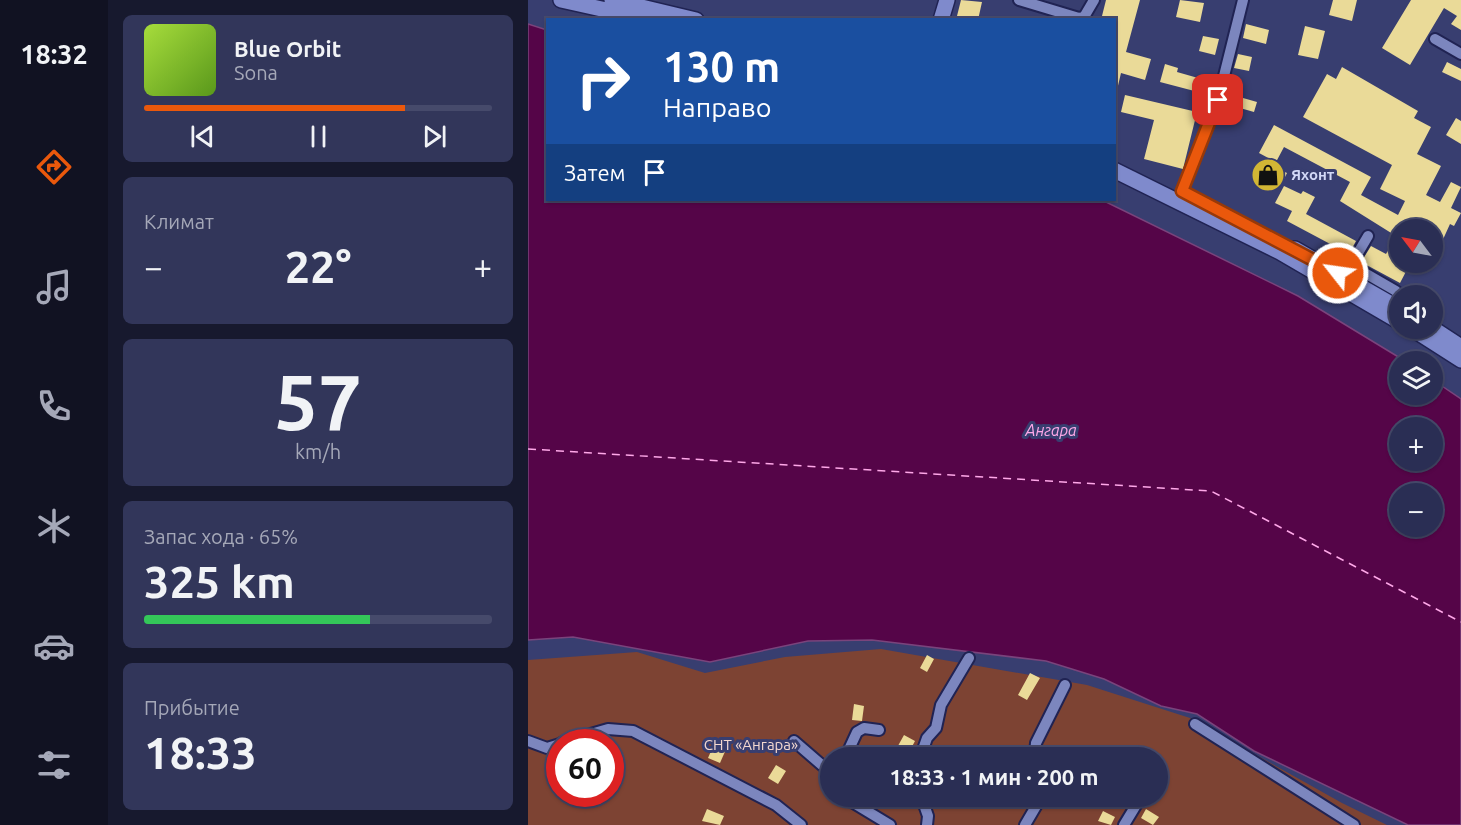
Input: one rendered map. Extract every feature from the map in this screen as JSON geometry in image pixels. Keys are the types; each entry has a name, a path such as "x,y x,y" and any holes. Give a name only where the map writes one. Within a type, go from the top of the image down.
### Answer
{"main road":[{"path":"561,0 642,18"},
{"path":"612,0 688,18"},
{"path":"942,18 947,0"},
{"path":"1116,160 1182,191 1389,303"},
{"path":"1116,171 1280,252 1389,316"},
{"path":"1443,335 1461,347"},
{"path":"1428,339 1461,360"}],"street":[{"path":"1019,0 1079,18 1084,17 1094,0"},
{"path":"1182,191 1218,100 1243,0"},
{"path":"1435,39 1461,54"},
{"path":"1351,265 1368,236"},
{"path":"1319,263 1351,265 1389,287"},
{"path":"924,747 927,738 936,728 941,705 969,658"},
{"path":"1036,747 1065,686"},
{"path":"1195,724 1354,825"},
{"path":"850,747 857,732 864,728 879,730"},
{"path":"624,730 633,731 776,805 801,825"},
{"path":"528,741 546,747"},
{"path":"794,741 820,763"},
{"path":"860,807 890,825"},
{"path":"925,807 928,816 927,825"},
{"path":"1025,825 1036,807"},
{"path":"1124,825 1135,807"}],"green space":[{"name":"СНТ «Ангара»","path":"881,649 1087,685 1190,718 1342,803 1387,825 528,825 528,660 637,652 705,673 785,657"}],"water":[{"name":"Ангара","path":"528,24 546,30 546,201 1104,201 1298,296 1389,351 1389,405 1443,405 1443,387 1461,399 1461,825 1408,825 1254,751 1197,714 1161,706 1104,679 1046,661 872,640 808,641 710,662 573,637 528,640"}],"building":[{"path":"961,0 982,2 978,18 956,18"},
{"path":"1106,0 1140,0 1126,52 1151,59 1145,80 1121,73 1116,90 1116,18 1102,18"},
{"path":"1180,0 1204,3 1200,22 1176,17"},
{"path":"1333,0 1357,0 1352,21 1329,15"},
{"path":"1411,0 1461,0 1461,30 1451,24 1457,16 1444,8 1410,65 1382,48"},
{"path":"1246,24 1269,30 1266,44 1243,38"},
{"path":"1305,26 1325,31 1318,59 1298,55"},
{"path":"1203,36 1219,39 1215,55 1199,51"},
{"path":"1238,54 1252,57 1249,71 1234,68"},
{"path":"1447,62 1461,69 1461,81 1442,72"},
{"path":"1165,64 1178,68 1177,72 1205,80 1202,93 1160,82"},
{"path":"1342,67 1418,111 1414,118 1431,127 1417,154 1441,166 1426,195 1440,202 1451,182 1461,187 1451,208 1461,213 1454,226 1450,224 1443,239 1443,219 1389,219 1389,232 1340,201 1350,182 1284,147 1276,162 1259,153 1274,125 1371,177 1361,195 1398,215 1405,201 1380,189 1392,165 1303,117 1327,74 1336,79"},
{"path":"1125,95 1197,112 1183,169 1144,159 1154,120 1121,112"},
{"path":"1243,98 1257,102 1254,112 1240,108"},
{"path":"1456,118 1461,121 1461,144 1446,135"},
{"path":"1270,165 1287,173 1281,185 1264,176"},
{"path":"1284,186 1301,194 1303,191 1315,197 1306,214 1356,241 1349,254 1287,221 1292,211 1275,203"},
{"path":"1371,246 1386,254 1389,249 1389,273 1405,273 1400,283 1361,262"},
{"path":"927,655 934,659 927,672 920,668"},
{"path":"1030,673 1040,678 1027,700 1018,695"},
{"path":"854,704 864,706 862,721 852,720"},
{"path":"904,735 915,741 912,747 897,747"},
{"path":"715,742 727,747 720,763 708,758"},
{"path":"776,765 786,771 778,784 768,778"},
{"path":"707,809 724,816 720,825 702,821"},
{"path":"1146,809 1159,817 1153,825 1141,818"},
{"path":"1103,811 1115,817 1111,825 1098,821"}],"ferry route":[{"path":"528,449 1211,491 1461,622"}],"place":[{"name":"Яхонт","path":"1268,175"}],"route":[{"path":"1218,100 1182,191 1338,273"}]}
